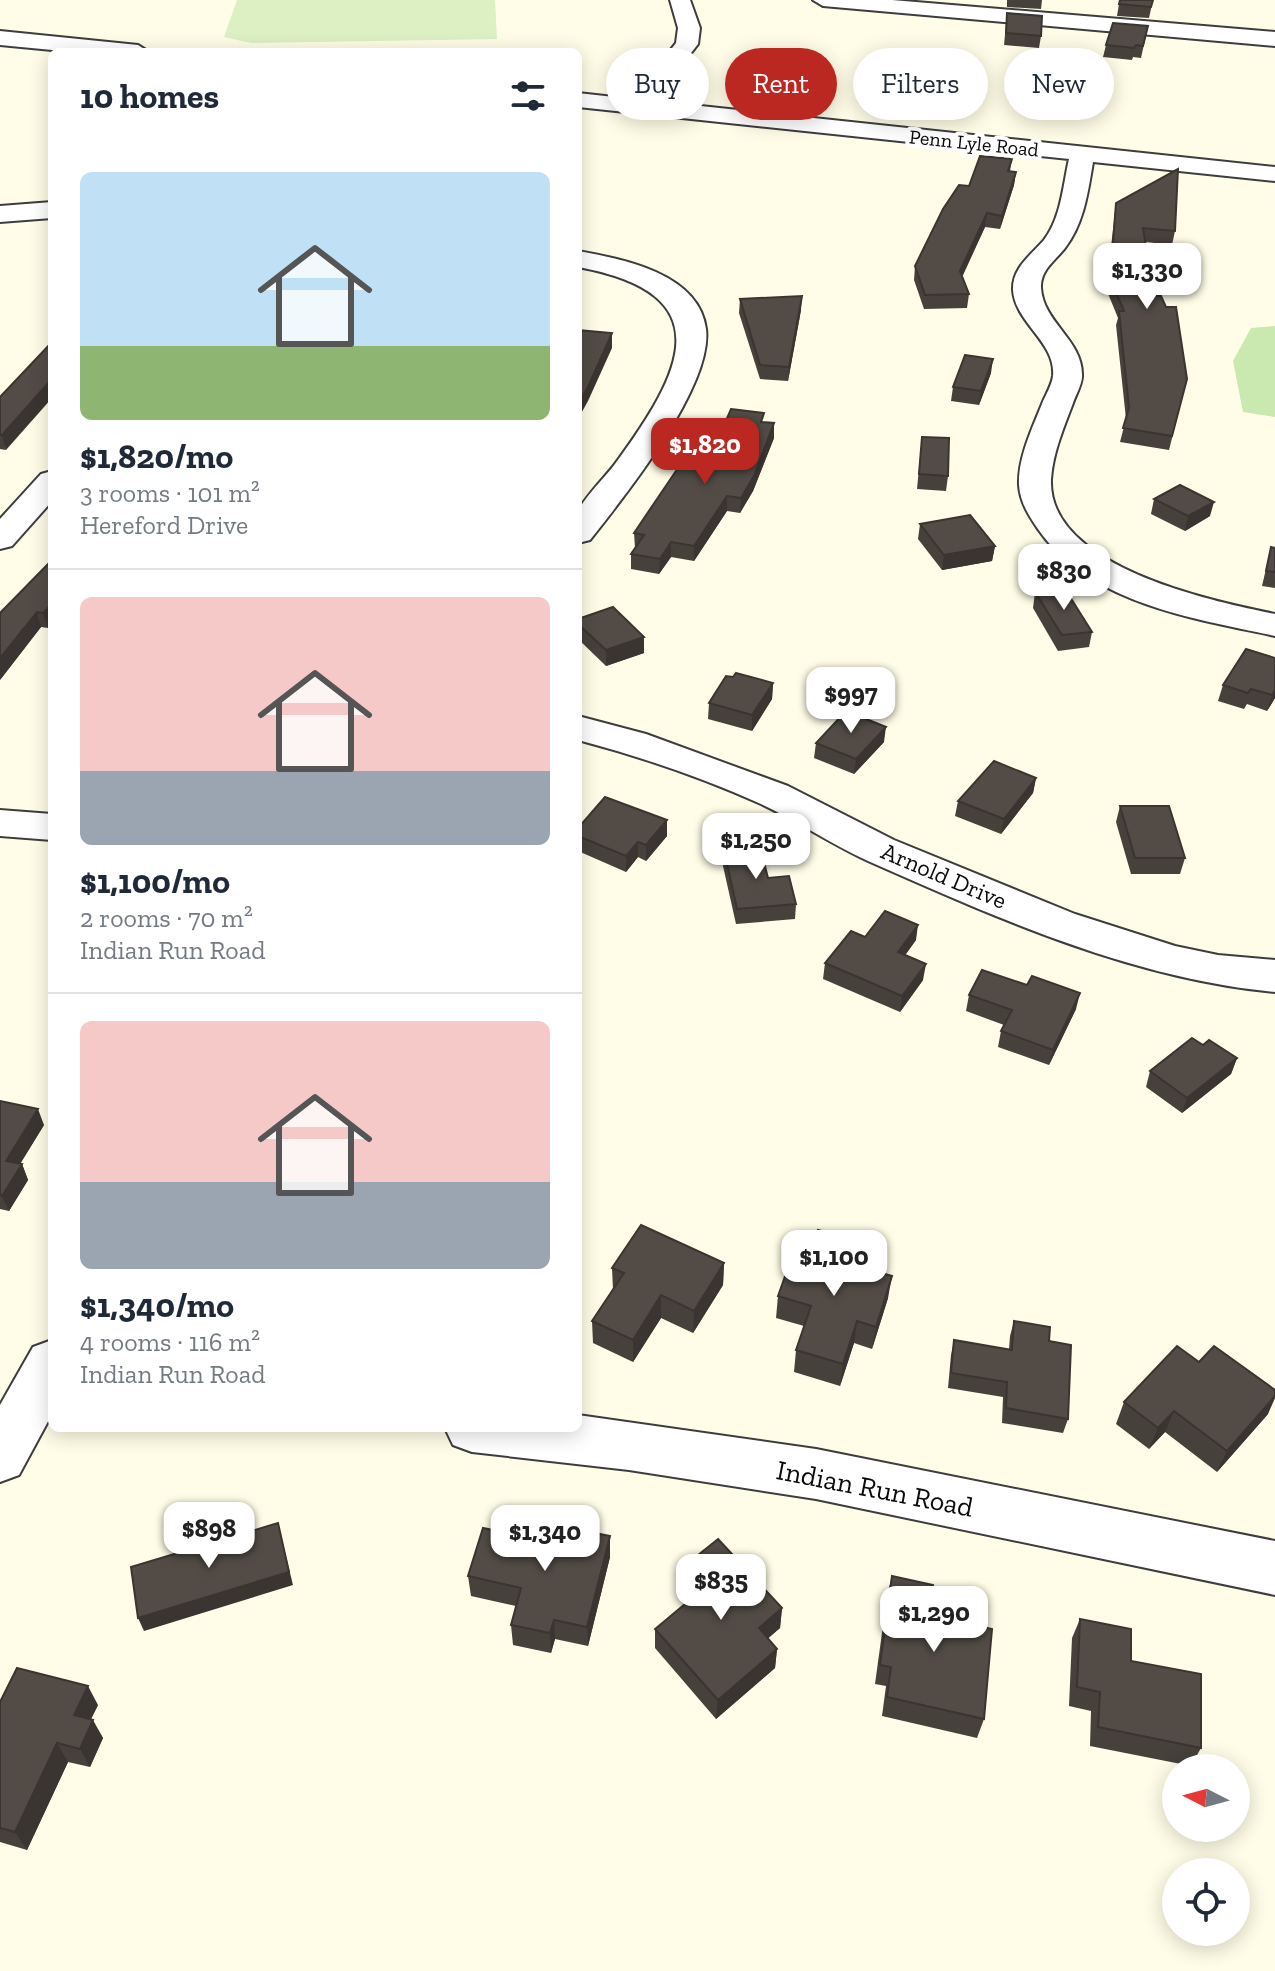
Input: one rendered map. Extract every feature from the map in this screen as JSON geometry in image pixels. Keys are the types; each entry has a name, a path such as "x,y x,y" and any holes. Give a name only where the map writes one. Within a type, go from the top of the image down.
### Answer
{"street":[{"path":"684,48 689,28 680,0 695,0"},
{"path":"823,0 946,6 1240,38 1275,39"},
{"path":"0,38 99,48"},
{"name":"Penn Lyle Road","path":"582,100 606,103"},
{"name":"Penn Lyle Road","path":"709,114 1275,174"},
{"path":"1082,154 1065,227 1030,273 1027,288 1036,315 1061,347 1068,377 1037,466 1035,485 1038,500 1048,522 1065,542 1117,578 1188,605 1275,625"},
{"path":"0,214 48,210"},
{"path":"582,260 620,268 661,287 681,306 692,327 692,340 667,406 641,451 582,528"},
{"path":"0,539 48,485"},
{"name":"Arnold Drive","path":"582,729 632,742 761,790 880,850 1060,924 1170,960 1218,971 1275,976"},
{"path":"0,823 48,827"},
{"path":"0,1457 48,1370"},
{"name":"Indian Run Road","path":"509,1432 629,1445 816,1474 1275,1568"}],"green space":[{"path":"237,0 495,0 497,39 251,43 224,37"},
{"path":"1275,326 1275,417 1243,412 1233,361 1251,328"}],"building":[{"path":"1120,0 1153,0 1151,7 1119,4"},
{"path":"1007,13 1042,16 1041,36 1006,33"},
{"path":"1113,23 1148,26 1143,46 1106,45"},
{"path":"980,156 1012,159 1008,171 1016,172 1002,216 987,213 960,271 969,294 925,295 915,266 943,209 959,185 969,186"},
{"path":"1178,169 1175,231 1143,228 1154,296 1161,296 1166,307 1176,307 1187,379 1172,436 1123,428 1129,408 1119,311 1124,311 1100,255 1112,256 1116,203"},
{"path":"802,296 789,367 760,365 740,299"},
{"path":"582,330 612,333 582,397"},
{"path":"48,346 48,383 2,435 0,397"},
{"path":"965,355 993,359 981,391 953,387"},
{"path":"731,409 764,413 761,422 774,423 754,476 741,498 727,496 694,546 671,542 660,559 631,554 644,535 634,533 680,465 705,469"},
{"path":"922,437 949,438 948,476 919,474"},
{"path":"1180,485 1214,502 1188,516 1154,499"},
{"path":"970,515 995,546 944,555 920,524"},
{"path":"1271,547 1275,548 1275,572 1266,571"},
{"path":"48,564 48,608 43,613 37,612 0,658 0,613"},
{"path":"1065,589 1092,632 1062,635 1035,592"},
{"path":"613,607 644,637 606,650 582,628 582,618"},
{"path":"1246,649 1275,658 1275,690 1272,695 1251,689 1248,693 1223,685"},
{"path":"736,673 773,683 752,715 709,703 726,676 733,677"},
{"path":"846,711 886,727 856,759 816,743"},
{"path":"994,761 1036,778 1004,819 958,801"},
{"path":"605,797 667,820 646,845 638,842 626,856 582,838 582,823"},
{"path":"1120,806 1169,806 1185,858 1135,858"},
{"path":"760,847 768,878 789,876 796,904 737,909 724,850"},
{"path":"885,911 918,925 898,952 926,964 902,996 825,963 851,931 865,937"},
{"path":"982,970 1027,985 1032,976 1080,993 1053,1050 1001,1031 1012,1010 969,995"},
{"path":"1192,1038 1203,1045 1209,1040 1237,1058 1187,1098 1150,1071"},
{"path":"0,1101 38,1109 6,1161 22,1164 2,1196 0,1195"},
{"path":"641,1225 724,1263 694,1311 661,1295 633,1340 592,1321 624,1273 612,1268"},
{"path":"818,1230 847,1238 839,1261 892,1276 876,1327 857,1321 843,1364 796,1350 811,1306 778,1296 788,1268 803,1272"},
{"path":"1014,1321 1050,1327 1049,1341 1071,1345 1068,1419 1006,1408 1007,1382 951,1373 954,1340 1012,1350"},
{"path":"1177,1346 1199,1362 1214,1346 1275,1390 1275,1396 1227,1451 1174,1411 1158,1428 1124,1402"},
{"path":"541,1522 610,1536 587,1627 554,1620 550,1633 511,1625 521,1588 468,1576 483,1528 536,1539"},
{"path":"278,1523 289,1572 138,1618 131,1567"},
{"path":"718,1539 782,1608 759,1628 777,1649 718,1700 655,1629 703,1589 683,1567"},
{"path":"892,1576 933,1585 929,1615 992,1629 984,1719 887,1697 891,1667 880,1665"},
{"path":"1080,1619 1131,1629 1131,1661 1201,1674 1201,1748 1098,1727 1100,1692 1077,1687"},
{"path":"17,1668 88,1686 74,1715 93,1720 80,1749 57,1743 15,1832 0,1828 0,1702"}]}
